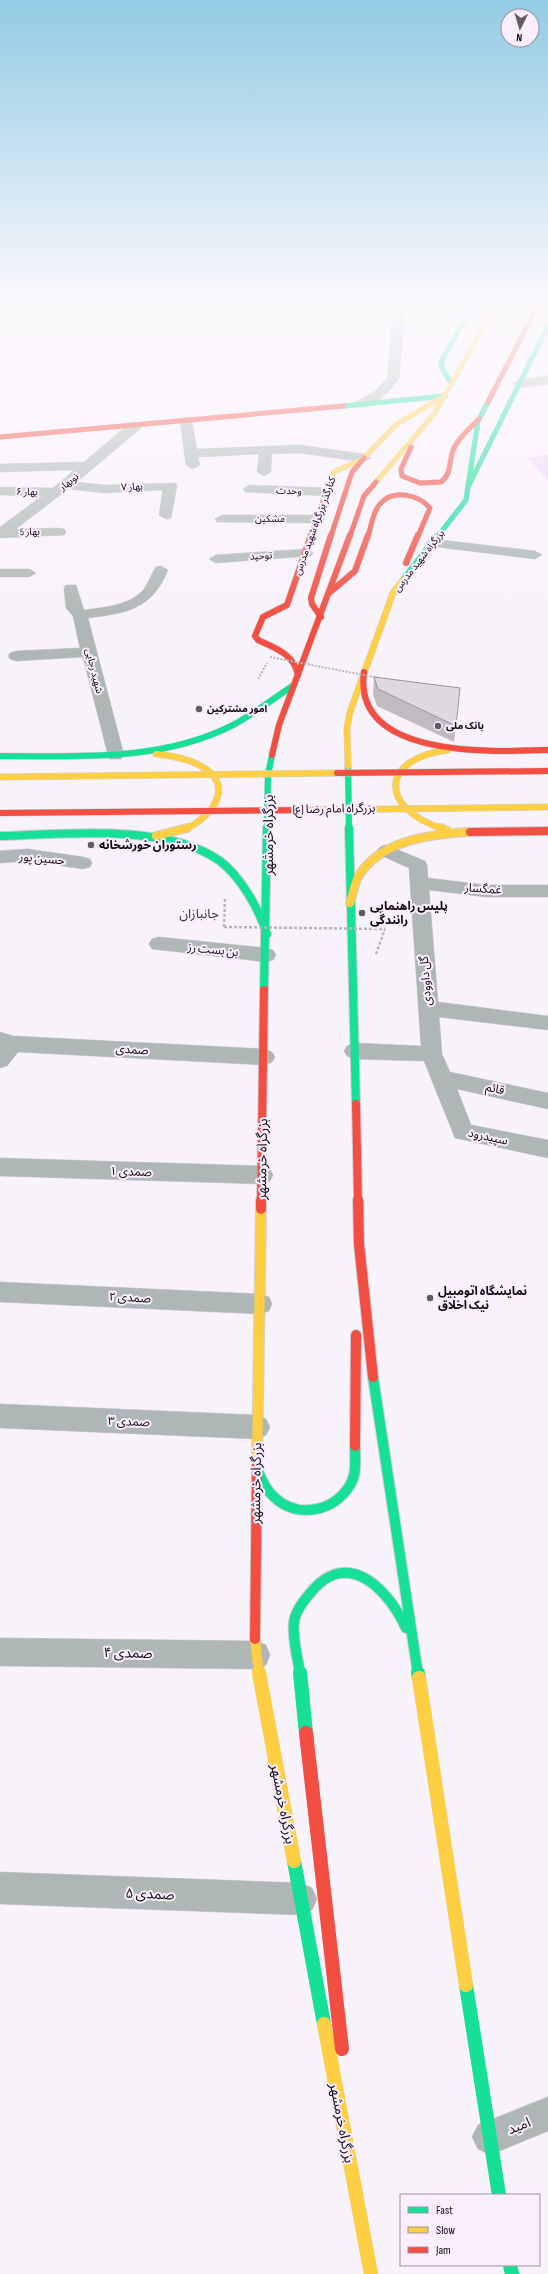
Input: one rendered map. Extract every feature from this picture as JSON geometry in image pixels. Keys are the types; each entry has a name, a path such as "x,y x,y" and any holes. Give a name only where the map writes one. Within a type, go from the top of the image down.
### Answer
{"main road":[{"path":"0,437 288,411"},
{"path":"396,426 405,411"},
{"name":"کنارگذر بزرگراه شهید مدرس","path":"298,675 299,668 295,661 258,640 255,636 261,619 287,605 336,470 364,458 396,426 420,411"},
{"path":"123,754 159,750 211,734 241,720 294,685 321,617 366,493 436,411"},
{"name":"بزرگراه شهید مدرس","path":"350,904 347,728 350,712 393,593 432,542 466,502 479,418 483,411"},
{"path":"468,487 506,411"},
{"path":"419,432 401,469 401,474 406,479 417,483 438,483 448,477 455,446 479,418"},
{"path":"321,617 312,604 311,598 352,472 364,458"},
{"path":"329,593 355,571 380,502 396,495 413,496 426,502 430,506 430,510 393,593"},
{"path":"364,672 362,689 364,700 373,714 383,724 402,735 419,742 467,750"},
{"name":"بزرگراه خرمشهر","path":"294,685 276,732 269,766 265,1057 253,1605 256,1654 371,2274"},
{"path":"548,750 467,750 436,752 414,760 397,776 395,792 401,806 410,815 443,830 473,832 548,831"},
{"path":"0,756 123,754 168,755 192,761 213,775 220,791 218,802 213,812 195,826 164,836 0,836"},
{"path":"0,776 548,771"},
{"name":"بزرگراه امام رضا (ع)","path":"0,813 548,807"},
{"path":"256,1456 258,1472 264,1488 276,1500 291,1508 308,1510 325,1507 345,1493 354,1471 358,1212 350,904 353,888 360,875 374,859 386,851 421,837 473,832"},
{"path":"135,836 186,846 220,861 235,875 262,918 267,934"},
{"path":"358,1212 364,1304 369,1351 499,2194"},
{"path":"343,2058 295,1641 294,1622 298,1604 315,1584 330,1576 348,1574 365,1578 381,1588 393,1603 406,1627 415,1654"},
{"path":"348,2098 364,2240"}],"street":[{"path":"186,421 192,459 266,449 299,449 364,458"},
{"name":"نوبهار","path":"1,534 89,466 135,426"},
{"path":"264,472 266,449"},
{"path":"0,468 89,466"},
{"name":"بهار ۷","path":"60,488 105,489 170,486 166,515"},
{"name":"بهار ۶","path":"0,491 60,488"},
{"name":"وحدت","path":"250,489 327,492"},
{"name":"مشکین","path":"222,519 318,519"},
{"name":"بهار 5","path":"1,534 58,532"},
{"path":"432,542 534,555"},
{"name":"توحید","path":"216,559 306,553"},
{"path":"80,615 135,606 158,582 161,570"},
{"path":"0,573 29,573"},
{"name":"شهید رجایی","path":"71,588 74,608 80,615 89,652 123,754"},
{"path":"16,656 89,652"},
{"name":"گل داوودی","path":"386,851 418,865 432,1054"},
{"name":"حسین پور","path":"0,857 28,855 83,863"},
{"name":"غمگسار","path":"419,883 486,891 548,891"},
{"name":"بن بست رز","path":"159,944 266,955"},
{"path":"428,1008 548,1023"},
{"path":"0,1060 6,1042"},
{"name":"صمدی","path":"6,1042 265,1057"},
{"path":"354,1051 432,1054"},
{"name":"سپیدرود","path":"432,1054 462,1132 548,1150"},
{"name":"قائم","path":"441,1078 548,1101"},
{"name":"صمدی ۱","path":"0,1167 262,1175"},
{"name":"صمدی ۲","path":"0,1292 260,1304"},
{"name":"صمدی ۳","path":"0,1416 257,1427"},
{"name":"صمدی ۴","path":"0,1652 256,1654"},
{"name":"صمدی ۵","path":"0,1888 301,1899"},
{"name":"امید","path":"490,2138 548,2114"}],"path":[{"path":"258,678 270,657 381,679"},
{"path":"225,900 224,927 385,929 375,956"}],"shaded area":[{"path":"548,455 548,481 528,458"}],"building":[{"path":"374,677 460,688 456,726 378,689"}],"traffic: fast":[{"path":"403,580 466,500 478,421 483,411"},
{"path":"468,487 506,411"},
{"path":"0,756 89,756 148,751 177,746 206,737 233,725 294,685"},
{"path":"264,990 268,775 272,755"},
{"path":"348,766 356,1104"},
{"path":"0,836 81,833 110,834 165,840 191,847 215,858 229,869 256,908 267,934"},
{"path":"373,1377 419,1678"},
{"path":"258,1471 264,1486 274,1497 286,1505 300,1510 314,1510 328,1507 340,1498 350,1485 354,1471 355,1446"},
{"path":"306,1733 294,1622 306,1597 315,1587 336,1575 348,1573 361,1576 374,1583 385,1592 397,1610 406,1628"},
{"path":"294,1861 324,2024"},
{"path":"466,1985 499,2194"},
{"path":"510,2266 512,2274"}],"traffic: slow":[{"path":"323,502 334,472 363,459 397,424 419,411"},
{"path":"376,482 436,411"},
{"path":"348,766 347,728 350,712 393,593 403,580"},
{"path":"448,750 427,753 406,764 397,779 396,788 397,796 409,813 422,822 448,831"},
{"path":"156,754 176,757 198,764 214,777 218,786 215,805 205,818 186,829 156,836"},
{"path":"0,777 337,773"},
{"path":"308,810 548,807"},
{"path":"350,903 358,877 366,865 378,855 392,848 424,837 470,832"},
{"path":"257,1464 261,1209"},
{"path":"255,1639 259,1676 294,1861"},
{"path":"419,1678 466,1985"},
{"path":"324,2024 371,2274"}],"traffic: jam":[{"path":"0,437 287,411"},
{"path":"411,447 401,469 402,476 420,483 441,482 448,475 452,453 456,444 479,419"},
{"path":"321,617 312,604 311,598 352,472 364,458"},
{"path":"272,755 279,725 318,625 364,496 376,482"},
{"path":"329,593 355,571 379,504 398,495 419,498 430,508 406,563"},
{"path":"298,675 297,668 289,657 277,649 258,640 255,636 263,617 287,605 323,502"},
{"path":"364,672 364,696 370,710 381,721 406,736 445,748 465,750 548,750"},
{"path":"337,773 548,771"},
{"path":"0,813 308,810"},
{"path":"470,832 548,831"},
{"path":"261,1209 264,990"},
{"path":"356,1104 359,1244 373,1377"},
{"path":"355,1446 356,1335"},
{"path":"255,1639 257,1464"},
{"path":"306,1733 342,2049"}],"place":[{"name":"امور مشترکین","path":"199,709"},
{"name":"بانک ملی","path":"438,726"},
{"name":"رستوران خورشخانه","path":"91,845"},
{"name":"پلیس راهنمایی رانندگی","path":"362,913"},
{"name":"نمایشگاه اتومبیل نیک اخلاق","path":"430,1298"}],"district":[{"name":"جانبازان","path":"199,914"}]}
